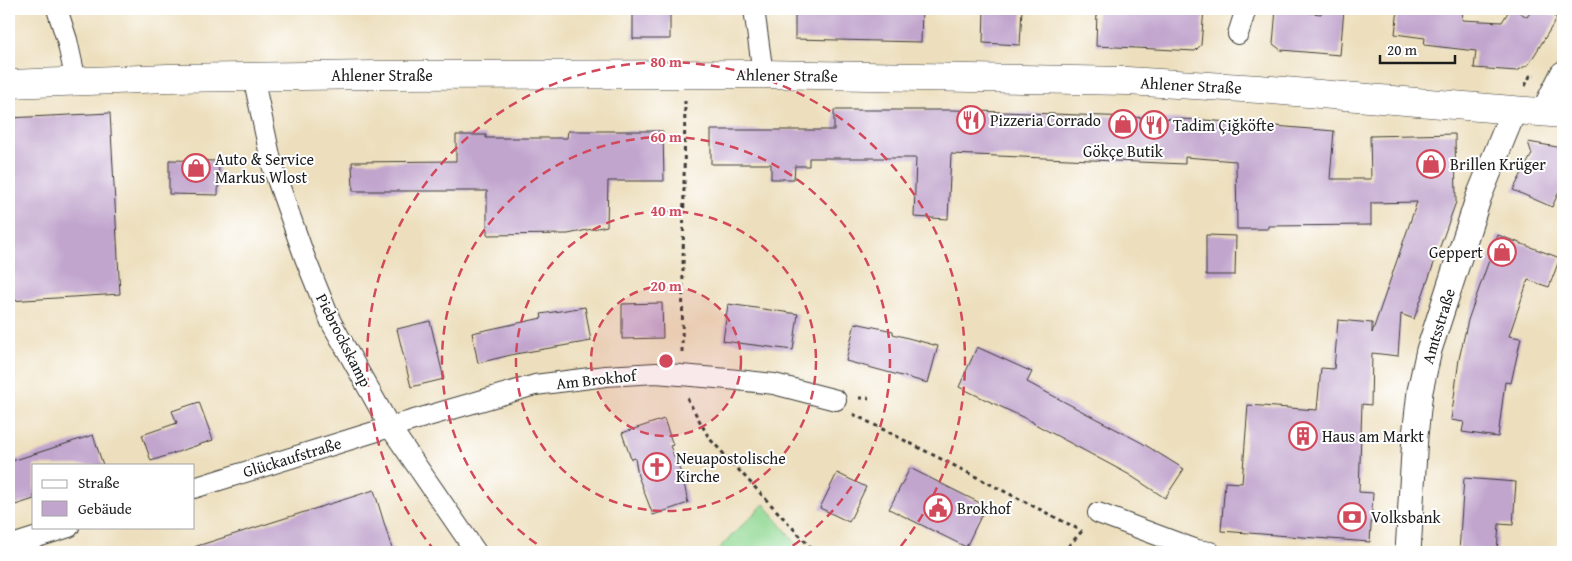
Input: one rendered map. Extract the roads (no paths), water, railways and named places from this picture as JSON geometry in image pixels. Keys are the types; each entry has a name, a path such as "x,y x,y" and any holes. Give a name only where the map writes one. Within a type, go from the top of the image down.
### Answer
{"main road":[{"name":"Ahlener Straße","path":"9,84 253,76 763,74 1127,81 1259,89 1554,113"}],"street":[{"path":"57,9 67,40 76,81"},
{"path":"754,9 763,74"},
{"path":"1238,34 1246,9"},
{"path":"1554,113 1563,74"},
{"name":"Piebrockskamp","path":"253,76 272,165 331,322 390,427 476,552"},
{"name":"Amtsstraße","path":"1408,552 1415,436 1420,391 1429,350 1479,196 1514,110"},
{"name":"Am Brokhof","path":"390,427 535,385 606,376 656,374 728,379 774,384 836,400"},
{"name":"Glückaufstraße","path":"195,488 390,427"},
{"path":"1098,513 1197,550 1210,552"},
{"path":"9,546 66,528"}],"place":[{"name":"Pizzeria Corrado","path":"971,120"},
{"name":"Gökçe Butik","path":"1123,124"},
{"name":"Tadim Çiğköfte","path":"1154,125"},
{"name":"Brillen Krüger","path":"1431,164"},
{"name":"Auto & Service Markus Wlost","path":"196,168"},
{"name":"Geppert","path":"1502,252"},
{"name":"Haus am Markt","path":"1303,436"},
{"name":"Neuapostolische Kirche","path":"657,467"},
{"name":"Brokhof","path":"938,508"},
{"name":"Volksbank","path":"1352,517"}]}
